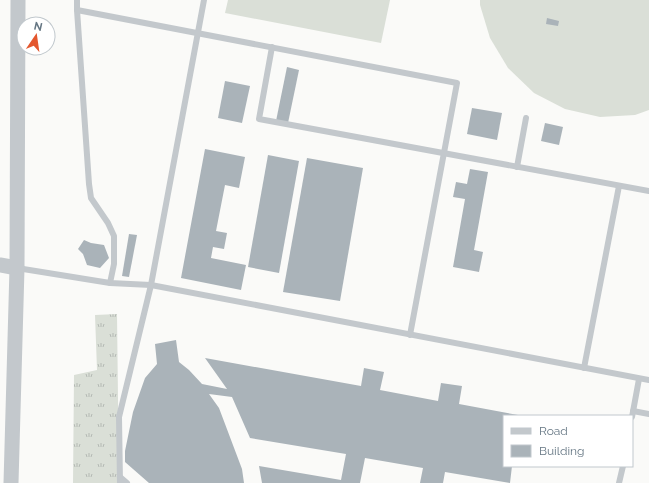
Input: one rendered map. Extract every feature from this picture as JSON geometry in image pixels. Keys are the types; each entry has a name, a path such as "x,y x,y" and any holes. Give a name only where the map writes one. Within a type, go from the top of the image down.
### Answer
{"street":[{"path":"11,483 17,268 18,0"},
{"path":"0,265 17,268"}],"lane":[{"path":"77,0 89,184 92,198 108,223 114,236 114,264 110,283"},
{"path":"127,483 120,480 120,417 151,285 204,0"},
{"path":"77,10 457,82 410,335"},
{"path":"272,47 259,119 649,191"},
{"path":"517,167 526,118"},
{"path":"584,368 619,186"},
{"path":"17,268 110,283 151,285 649,380"},
{"path":"639,379 633,414 649,414"},
{"path":"619,483 623,467"}],"green space":[{"path":"228,0 390,0 381,43 225,13"},
{"path":"480,0 649,0 649,110 635,115 600,117 565,109 534,93 508,68 490,38 480,5"},
{"path":"117,314 119,483 73,483 74,375 97,370 95,315"}],"building":[{"path":"547,18 559,21 558,26 546,24"},
{"path":"287,67 299,70 288,123 276,121"},
{"path":"225,81 250,86 242,123 218,118"},
{"path":"472,108 502,113 497,140 467,134"},
{"path":"545,123 563,127 559,145 541,141"},
{"path":"205,149 245,157 239,188 225,185 216,231 227,233 224,249 213,247 211,258 246,265 241,290 181,278"},
{"path":"268,155 299,161 279,273 248,267"},
{"path":"307,158 363,168 340,301 283,292"},
{"path":"470,169 488,172 474,250 483,252 479,272 453,267 465,199 453,197 456,182 467,184"},
{"path":"129,234 137,235 129,277 122,276"},
{"path":"84,240 91,243 104,245 109,258 100,268 87,265 83,254 78,249"},
{"path":"176,340 179,362 202,384 227,389 205,358 361,386 364,368 384,372 380,390 438,401 441,383 462,386 459,404 518,415 503,415 503,467 512,467 510,483 445,472 443,483 420,483 423,468 365,458 360,483 262,483 259,466 341,480 346,454 250,438 232,397 209,394 219,408 242,469 244,483 149,483 125,462 125,451 133,412 145,378 157,364 155,344"}]}
